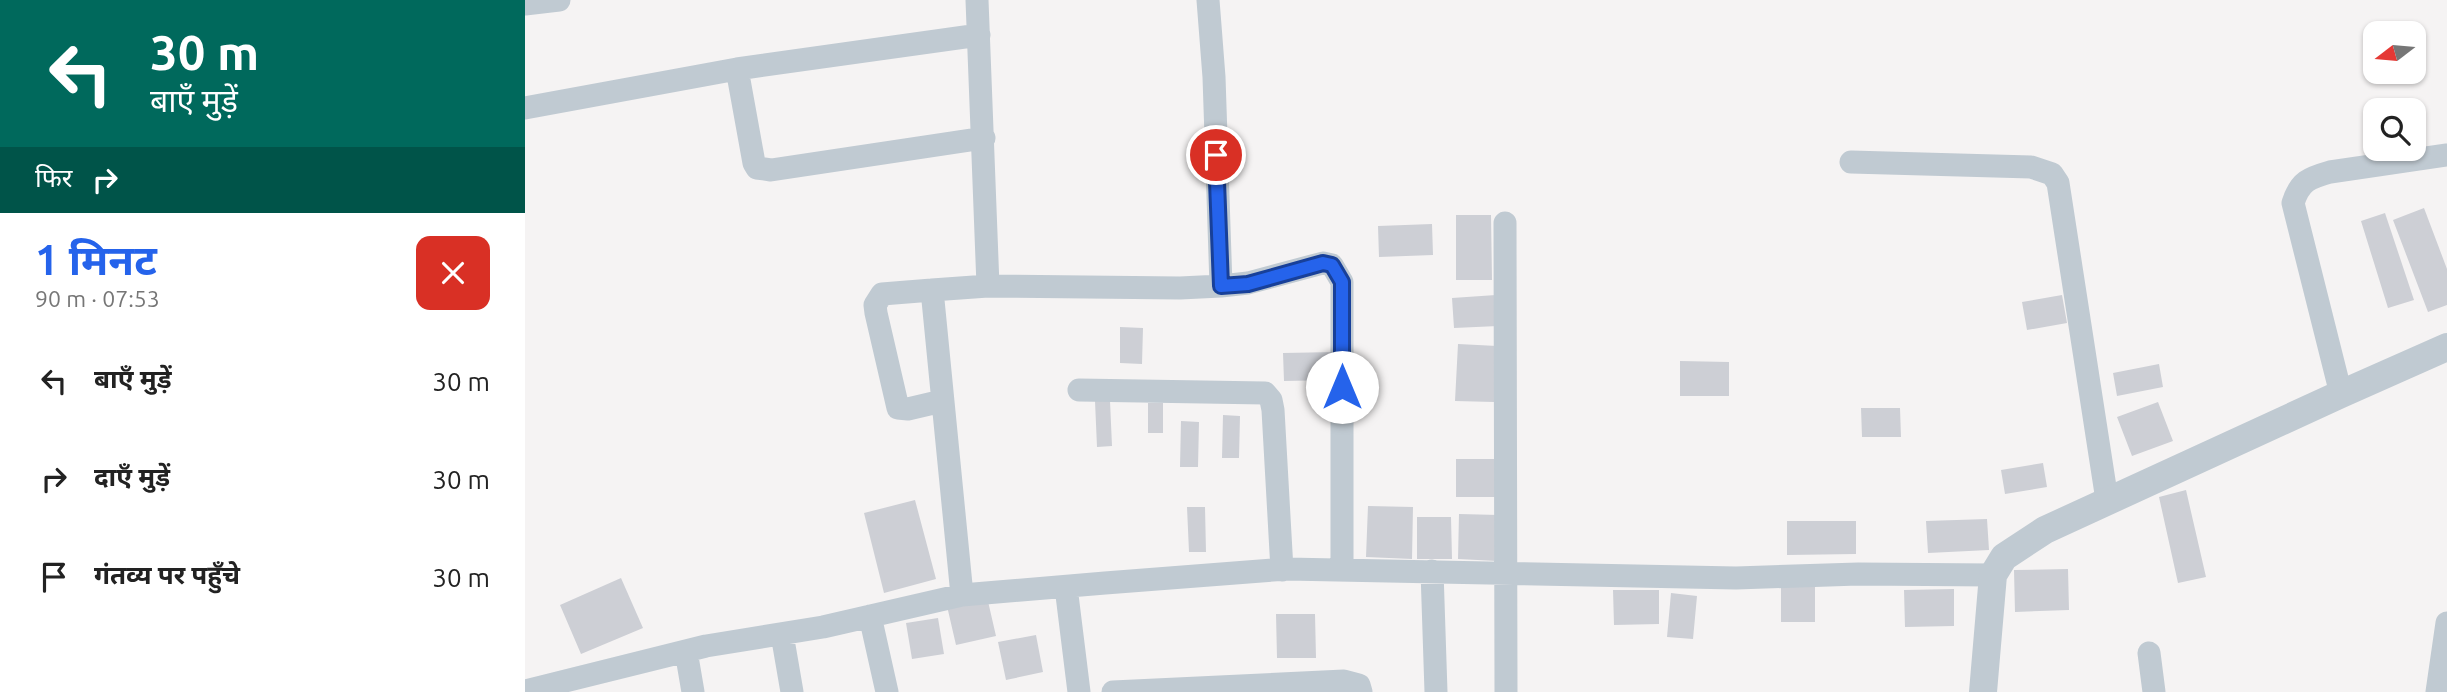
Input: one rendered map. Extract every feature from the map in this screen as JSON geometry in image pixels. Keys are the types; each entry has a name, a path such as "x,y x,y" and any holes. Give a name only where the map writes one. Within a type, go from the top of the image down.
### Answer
{"street":[{"path":"525,4 559,0"},
{"path":"977,0 988,286"},
{"path":"1208,0 1214,77 1221,286"},
{"path":"525,107 737,69 979,35"},
{"path":"737,69 757,169 771,170 984,138"},
{"path":"2340,394 2295,213 2293,203 2298,188 2312,177 2330,172 2447,155"},
{"path":"1851,162 2031,167 2052,174 2058,183 2107,500"},
{"path":"1505,223 1506,692"},
{"path":"942,401 908,409 898,408 876,313 878,299 882,294 988,286 1221,286 1248,284 1323,263 1332,265 1342,282 1342,570"},
{"path":"932,290 962,595"},
{"path":"1983,692 1993,575 2004,557 2045,530 2107,500 2447,347"},
{"path":"1079,390 1265,393 1271,400 1273,410 1282,570"},
{"path":"525,691 686,651 782,634 962,595 1282,570 1736,578 1993,575"},
{"path":"1432,571 1436,692"},
{"path":"1066,587 1079,692"},
{"path":"870,616 887,692"},
{"path":"2437,692 2447,623"},
{"path":"782,634 792,692"},
{"path":"686,651 693,692"},
{"path":"2149,653 2154,692"},
{"path":"1113,692 1344,681 1359,685 1361,692"}],"building":[{"path":"2424,208 2447,269 2447,305 2428,312 2393,220"},
{"path":"2385,213 2414,300 2388,308 2361,221"},
{"path":"1456,215 1491,215 1492,280 1456,280"},
{"path":"1432,224 1433,255 1379,257 1378,226"},
{"path":"1496,295 1498,326 1454,328 1452,298"},
{"path":"2062,295 2067,323 2027,330 2022,302"},
{"path":"1120,327 1143,328 1142,364 1120,363"},
{"path":"1458,344 1497,346 1494,402 1455,401"},
{"path":"1336,352 1336,380 1284,381 1283,353"},
{"path":"1680,361 1729,362 1729,396 1680,396"},
{"path":"2159,364 2163,387 2117,396 2113,373"},
{"path":"1095,401 1110,401 1112,446 1097,447"},
{"path":"2158,402 2173,441 2132,456 2117,417"},
{"path":"1148,403 1163,403 1163,433 1148,433"},
{"path":"1861,408 1900,408 1901,437 1862,437"},
{"path":"1223,415 1240,416 1239,458 1222,458"},
{"path":"1181,421 1199,422 1198,467 1180,467"},
{"path":"1456,459 1496,459 1496,497 1456,497"},
{"path":"2043,463 2047,487 2005,494 2001,470"},
{"path":"2186,490 2206,577 2178,583 2159,497"},
{"path":"915,500 936,579 884,593 864,513"},
{"path":"1368,506 1413,507 1412,559 1366,557"},
{"path":"1187,507 1205,507 1206,552 1189,552"},
{"path":"1459,514 1499,515 1497,561 1458,559"},
{"path":"1417,517 1451,517 1452,559 1417,559"},
{"path":"1987,519 1989,550 1928,553 1926,521"},
{"path":"1787,521 1856,521 1856,554 1787,555"},
{"path":"2068,569 2069,610 2015,612 2014,570"},
{"path":"621,578 643,628 581,654 560,605"},
{"path":"1781,586 1815,586 1815,622 1781,622"},
{"path":"1954,589 1954,626 1905,627 1904,590"},
{"path":"1613,590 1659,590 1659,624 1614,625"},
{"path":"1671,593 1697,596 1693,639 1667,637"},
{"path":"987,597 996,636 956,645 947,606"},
{"path":"1276,614 1315,614 1316,658 1277,658"},
{"path":"938,618 944,654 912,659 906,623"},
{"path":"1036,635 1043,672 1006,680 998,642"}],"route":[{"path":"1216,155 1221,286 1248,284 1323,263 1332,265 1342,282 1342,387"}]}
